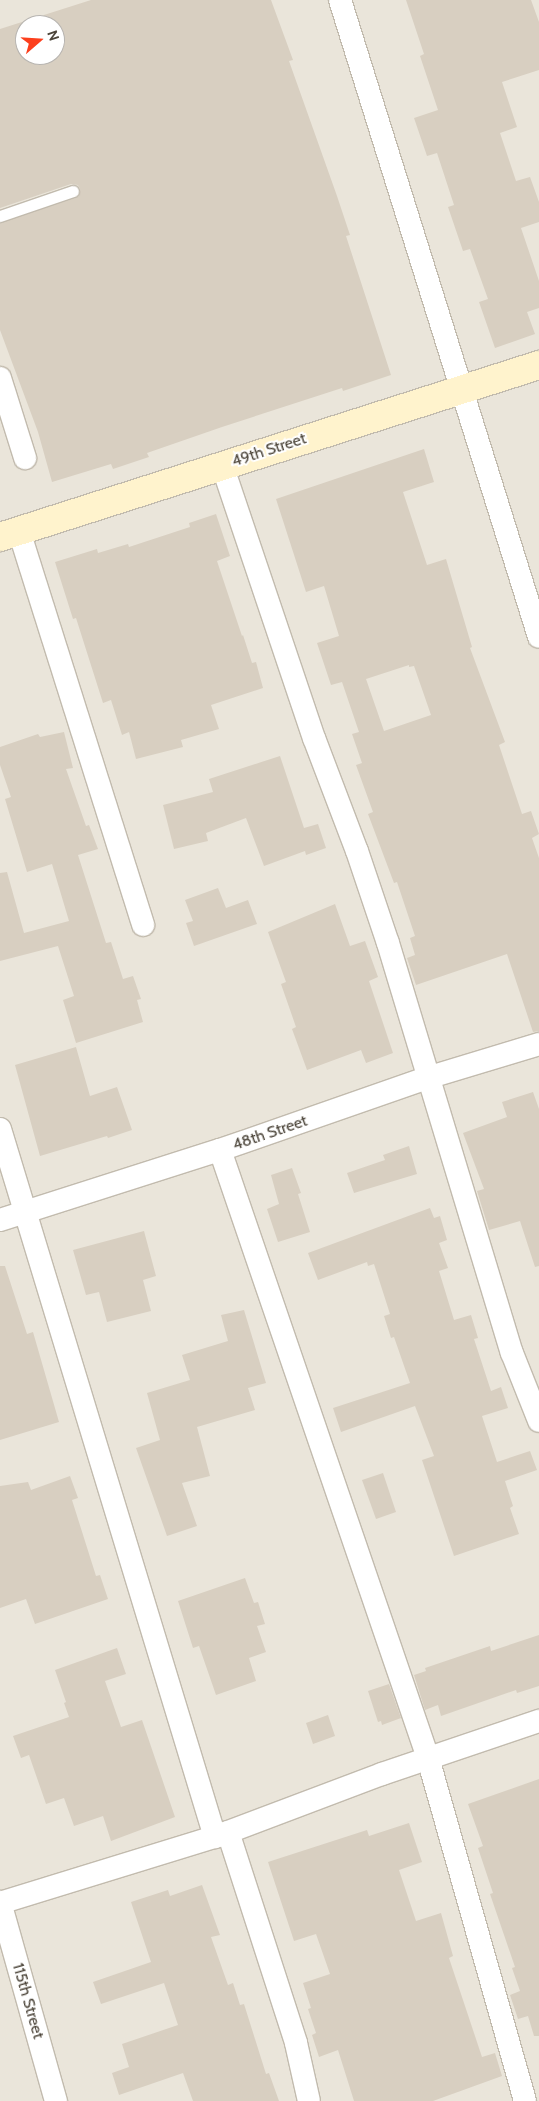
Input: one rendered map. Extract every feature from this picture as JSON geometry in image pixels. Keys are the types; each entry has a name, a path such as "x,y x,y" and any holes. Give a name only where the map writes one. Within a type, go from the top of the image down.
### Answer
{"main road":[{"name":"49th Street","path":"9,534 539,365"}],"street":[{"path":"340,0 461,389 535,607 539,637"},
{"path":"0,378 25,458"},
{"path":"222,465 314,738 357,851 430,1078 472,1226 512,1353 539,1421"},
{"path":"9,534 144,925"},
{"name":"48th Street","path":"0,1220 220,1150 430,1078 539,1044"},
{"path":"0,1129 222,1835 296,2043 309,2101"},
{"path":"220,1150 428,1758 525,2101"},
{"path":"0,1902 222,1835 428,1758 539,1721"},
{"name":"115th Street","path":"0,1902 56,2101"}],"lane":[{"path":"0,216 73,192"}],"shaded area":[{"path":"0,0 539,0 539,2101 0,2101"}],"building":[{"path":"91,0 271,0 293,60 289,61 350,235 346,236 391,375 343,391 342,388 222,427 147,453 149,457 113,469 111,464 52,482 38,432 0,330 0,223 75,198 79,196 80,189 78,185 71,184 0,208 0,29 15,24 15,65 65,65 65,15 44,15"},
{"path":"406,0 531,0 539,22 539,70 502,82 517,127 500,133 516,181 530,177 539,202 539,222 521,228 539,281 539,308 527,312 535,334 495,348 479,302 488,299 470,249 463,251 448,207 454,205 437,153 427,156 414,118 438,110 420,56 424,54"},
{"path":"424,449 434,482 403,492 427,565 446,559 472,647 470,648 505,742 499,745 522,814 531,811 539,834 532,838 539,858 539,1031 533,1032 507,954 416,985 407,958 415,955 410,938 415,936 397,882 394,883 368,814 373,812 356,765 362,763 352,734 359,732 342,682 331,685 317,643 339,636 324,586 306,592 276,499","holes":["409,665 409,667 414,666 431,715 384,731 366,679"]},
{"path":"216,514 230,556 217,561 252,663 256,662 263,688 211,705 219,729 181,740 183,747 136,759 129,732 122,735 111,700 103,703 76,618 73,619 55,562 97,549 98,553 128,544 129,547 190,527 189,523"},
{"path":"64,732 73,768 66,769 86,826 89,825 98,849 78,855 106,943 111,942 123,979 133,976 141,999 137,1000 143,1022 76,1043 63,1000 74,996 58,946 0,961 0,873 7,872 24,933 69,921 52,864 27,872 5,799 11,797 0,765 0,747 38,734 40,737"},
{"path":"280,756 304,828 318,824 326,848 306,855 305,851 264,866 246,818 206,833 208,841 174,849 163,805 213,792 209,779"},
{"path":"218,888 226,908 248,900 257,924 194,946 186,923 193,921 185,900"},
{"path":"335,904 350,946 365,941 378,977 369,981 393,1053 366,1063 361,1050 307,1070 292,1029 296,1027 281,984 286,982 268,932"},
{"path":"76,1047 90,1096 117,1087 132,1130 40,1156 15,1065"},
{"path":"533,1092 539,1109 539,1266 535,1267 520,1221 489,1230 477,1191 484,1189 463,1133 507,1117 502,1102"},
{"path":"409,1146 417,1174 354,1193 347,1173 385,1160 383,1155"},
{"path":"292,1168 301,1193 298,1194 310,1232 278,1242 267,1209 279,1204 271,1175"},
{"path":"430,1208 434,1218 440,1216 447,1240 439,1243 448,1268 439,1271 454,1320 471,1315 478,1338 474,1339 491,1391 501,1387 508,1408 482,1416 497,1462 530,1451 537,1470 505,1481 513,1506 510,1508 519,1534 454,1556 422,1460 434,1456 415,1406 341,1432 333,1408 410,1383 394,1337 391,1338 384,1316 390,1314 374,1264 368,1266 367,1262 318,1280 308,1253"},
{"path":"144,1231 156,1276 143,1280 151,1311 107,1322 99,1292 86,1295 73,1250"},
{"path":"0,1266 5,1266 27,1334 33,1332 59,1422 0,1440"},
{"path":"244,1310 266,1383 248,1388 255,1410 197,1427 210,1476 182,1483 197,1526 167,1536 136,1448 160,1440 147,1393 190,1380 182,1355 228,1341 221,1315"},
{"path":"383,1473 396,1512 376,1519 362,1480"},
{"path":"70,1476 78,1498 72,1500 96,1576 100,1575 108,1599 35,1624 26,1599 0,1608 0,1486 28,1482 31,1490"},
{"path":"245,1578 254,1603 258,1602 265,1624 257,1626 266,1652 249,1658 256,1681 216,1695 199,1646 193,1648 178,1601"},
{"path":"539,1635 539,1686 517,1693 516,1690 441,1716 438,1705 425,1710 414,1675 426,1671 425,1668 490,1646 491,1651"},
{"path":"117,1648 126,1674 105,1681 121,1727 142,1720 175,1817 111,1841 103,1816 74,1826 64,1798 46,1804 29,1755 21,1758 13,1736 69,1717 55,1670"},
{"path":"389,1684 401,1718 382,1725 381,1721 378,1722 368,1691"},
{"path":"328,1715 335,1736 313,1744 306,1723"},
{"path":"539,1779 539,2036 534,2036 528,2016 518,2019 510,1995 520,1991 512,1968 515,1967 490,1894 493,1893 478,1848 483,1846 468,1804"},
{"path":"409,1823 422,1862 399,1870 416,1921 441,1913 453,1956 449,1958 482,2057 495,2053 502,2076 433,2101 354,2101 338,2050 319,2057 312,2035 316,2033 308,2009 311,2008 303,1983 330,1974 316,1934 294,1941 268,1862 367,1830 369,1836"},
{"path":"202,1885 220,1935 211,1937 228,1985 233,1983 240,2005 244,2004 266,2074 269,2073 279,2101 193,2101 183,2073 119,2095 112,2073 129,2067 122,2044 178,2025 164,1983 101,2004 93,1982 151,1962 131,1902 168,1890 170,1896"}]}
